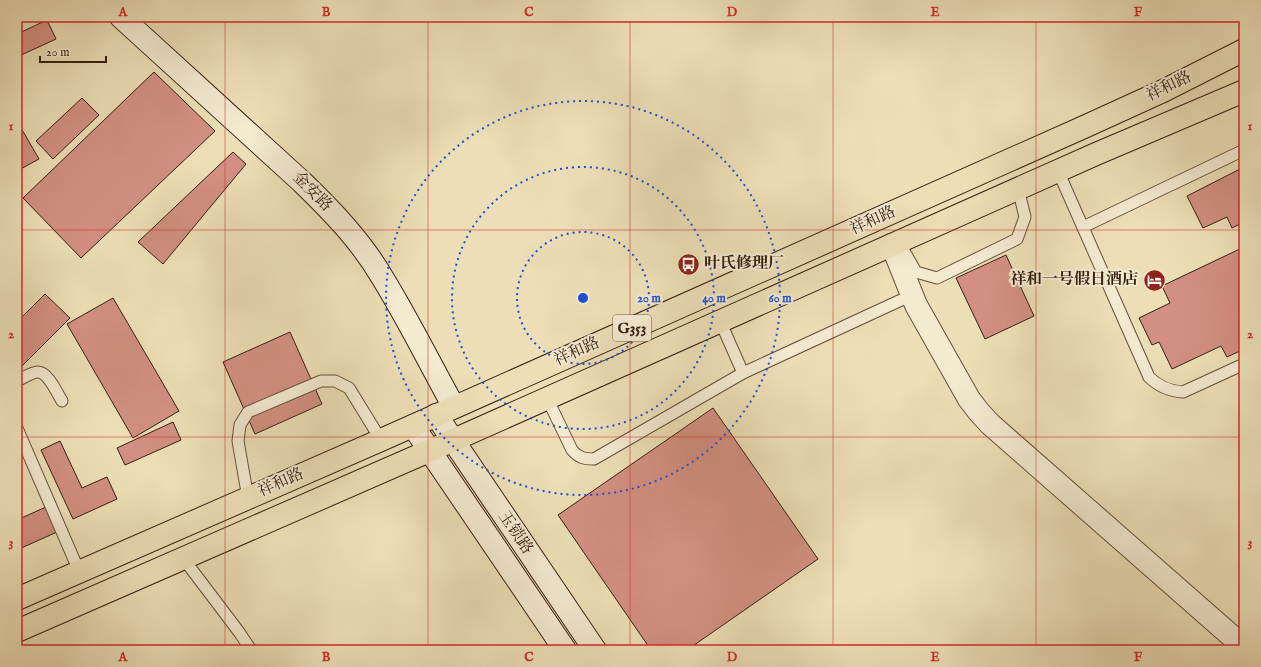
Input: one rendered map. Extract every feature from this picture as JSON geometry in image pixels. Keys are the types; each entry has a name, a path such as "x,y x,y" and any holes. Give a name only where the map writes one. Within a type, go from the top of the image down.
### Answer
{"highway":[{"name":"祥和路","path":"17,599 413,426 1084,127 1163,91 1244,50"},
{"name":"祥和路","path":"17,631 429,451 1058,170 1244,91"}],"street":[{"name":"金安路","path":"121,17 302,182 347,228 382,276 445,411"},
{"path":"896,243 916,305 969,399 979,412 990,424 1244,647"},
{"name":"玉锁路","path":"445,411 452,440 595,650"},
{"name":"玉锁路","path":"413,426 565,650"}],"lane":[{"path":"1083,227 1244,150"},
{"path":"1058,170 1149,377 1163,388 1183,392 1244,364"},
{"path":"896,243 916,272 937,278 1017,238 1025,218 1018,188"},
{"path":"547,398 572,450 577,456 584,459 594,459 743,373 912,295"},
{"path":"720,321 743,373"},
{"path":"17,381 36,372 43,373 47,376 62,401"},
{"path":"248,498 238,441 240,425 248,412 321,381 335,381 349,388 381,440"},
{"path":"17,428 79,571"},
{"path":"182,558 239,632 251,650"}],"building":[{"path":"47,20 56,39 17,57 17,34"},
{"path":"154,72 215,131 81,258 23,198"},
{"path":"82,98 99,115 53,159 36,141"},
{"path":"17,121 39,159 17,171"},
{"path":"233,152 246,164 163,264 138,242"},
{"path":"1244,167 1244,222 1232,228 1227,217 1203,228 1187,196"},
{"path":"1244,247 1244,349 1227,357 1221,346 1172,369 1159,342 1152,345 1139,318 1170,303 1162,286"},
{"path":"1006,255 1034,316 985,339 956,278"},
{"path":"45,294 70,318 17,371 17,322"},
{"path":"113,298 179,411 133,438 67,324"},
{"path":"290,332 322,404 255,434 223,362"},
{"path":"713,408 818,559 687,650 651,650 558,515"},
{"path":"173,422 181,440 125,465 117,448"},
{"path":"60,441 82,488 107,477 117,499 73,519 41,450"},
{"path":"46,507 57,532 17,550 17,520"}],"place":[{"name":"叶氏修理厂","path":"689,264"},
{"name":"祥和一号假日酒店","path":"1154,280"}]}
